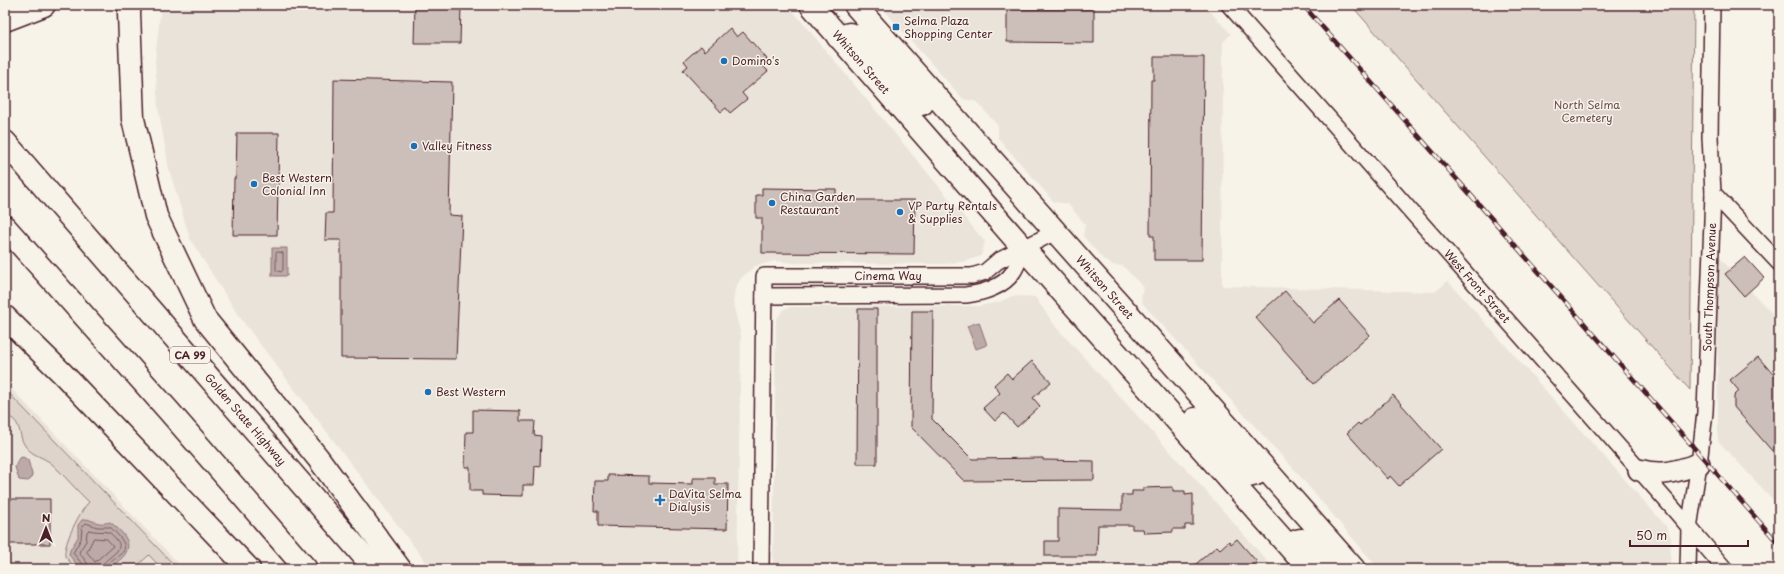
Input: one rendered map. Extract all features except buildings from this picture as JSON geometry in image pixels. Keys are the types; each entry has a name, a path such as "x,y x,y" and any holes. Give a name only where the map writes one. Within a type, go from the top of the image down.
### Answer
{"main road":[{"path":"5,20 44,5"},
{"path":"130,5 129,13 133,119 156,216 205,319 318,458 400,569"},
{"name":"Whitson Street","path":"811,5 1024,249 1147,385 1309,569"},
{"path":"837,5 857,7"},
{"name":"Whitson Street","path":"857,7 1354,569"},
{"path":"838,36 849,34 863,37 930,112 952,114"},
{"name":"Golden State Highway","path":"5,142 376,569"},
{"path":"5,227 168,410 306,569"},
{"path":"5,317 62,373 249,569"},
{"path":"1147,385 1173,397 1248,476 1265,469"},
{"path":"1289,545 1303,540 1309,543 1332,569"}],"street":[{"name":"West Front Street","path":"1229,5 1725,569"},
{"name":"South Thompson Avenue","path":"1688,569 1689,528 1700,464 1705,412 1713,193 1710,136 1712,5"},
{"path":"1713,193 1779,263"},
{"path":"1024,249 1055,232"},
{"name":"Cinema Way","path":"761,569 764,296 966,295 978,293 991,289 1013,273 1024,249"},
{"path":"1639,470 1652,474 1671,473 1700,464"}],"shaded area":[{"path":"161,5 788,5 985,242 981,256 966,261 945,264 794,263 774,261 755,266 741,278 735,289 733,303 741,336 737,569 431,569 238,315 190,239 169,169 158,107 155,61"},
{"path":"885,5 1204,5 1231,34 1223,42 1222,286 1435,292 1448,281 1666,526 1671,539 1670,569 1379,569 1292,467 1143,304 1141,296 1144,288 1123,266 1113,265 1103,259 1083,236 1085,224 1068,204 1054,202 998,138 998,126 977,102 963,99 887,14"},
{"path":"1717,255 1779,321 1779,506 1718,441"},
{"path":"1012,296 1035,297 1056,327 1197,481 1274,569 773,569 776,320 784,309 792,307 979,306 999,302"},
{"path":"5,382 184,569 5,569"}],"green space":[{"name":"North Selma Cemetery","path":"1351,5 1694,5 1690,390"},
{"path":"5,389 178,569 162,569 149,555 134,569 76,569 65,556 65,551 69,536 85,506 89,502 52,464 29,450 23,443 15,421 5,416"}],"water":[{"path":"272,248 287,248 287,276 272,276"},
{"path":"979,322 987,345 976,349 967,326"},
{"path":"23,457 28,460 32,474 31,479 28,481 19,480 15,467 19,458"},
{"path":"87,519 101,523 110,522 121,532 127,542 128,547 126,552 107,570 81,569 69,555 70,550 78,537 78,525 82,520"}],"railway":[{"path":"1303,5 1779,544"}],"place":[{"name":"Selma Plaza Shopping Center","path":"896,27"},
{"name":"Domino's","path":"724,61"},
{"name":"Valley Fitness","path":"414,146"},
{"name":"Best Western Colonial Inn","path":"254,184"},
{"name":"China Garden Restaurant","path":"772,203"},
{"name":"VP Party Rentals & Supplies","path":"900,212"},
{"name":"Best Western","path":"428,392"},
{"name":"DaVita Selma Dialysis","path":"660,500"}]}
